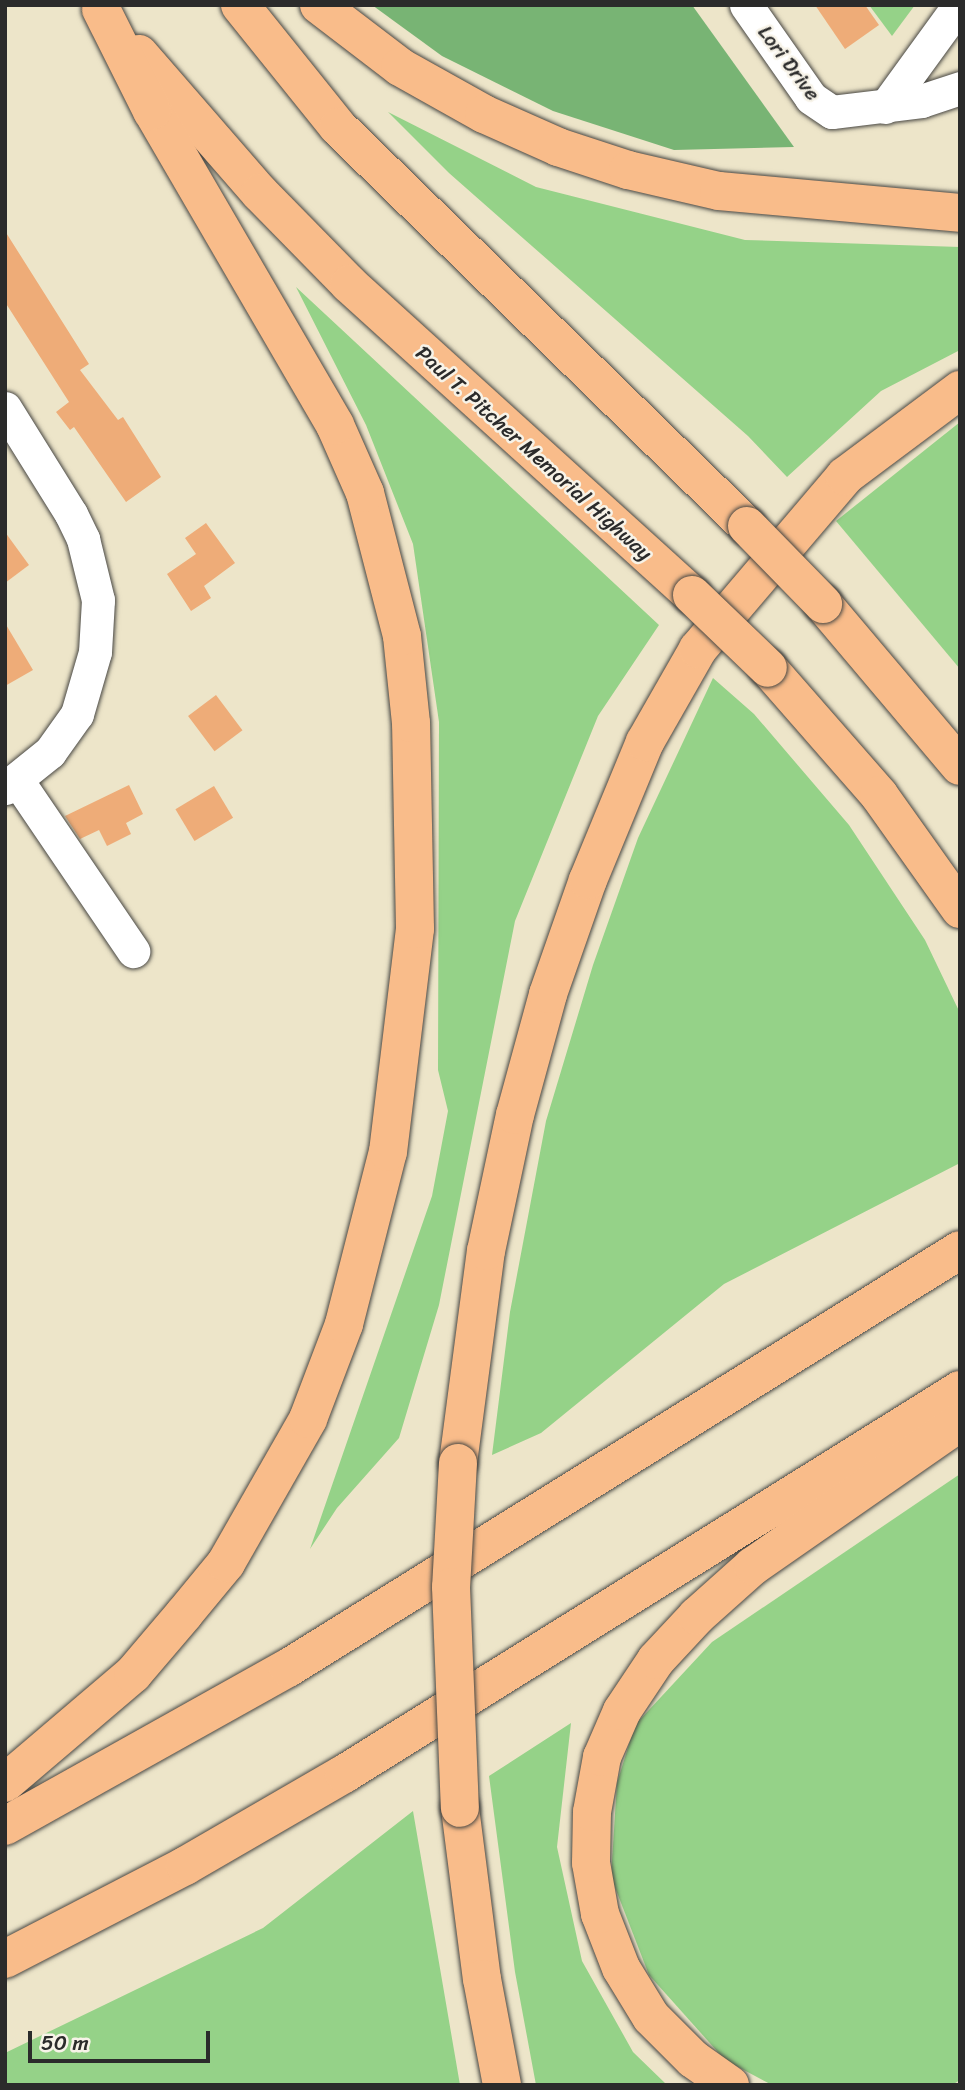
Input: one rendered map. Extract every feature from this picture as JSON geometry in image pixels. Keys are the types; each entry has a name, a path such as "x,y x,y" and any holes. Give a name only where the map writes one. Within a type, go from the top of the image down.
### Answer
{"highway":[{"path":"240,5 347,136 747,526 960,722"},
{"path":"319,5 400,67 484,114 558,147 617,166 719,191 960,213"},
{"path":"5,1783 133,1674 184,1614 226,1563 308,1419 344,1324 388,1152 415,929 411,723 402,636 365,493 335,425 152,111 99,7"},
{"name":"Paul T. Pitcher Memorial Highway","path":"99,7 261,193 349,284 768,668 879,795 960,909"},
{"path":"502,2085 482,1979 460,1808 451,1587 458,1463 486,1251 515,1115 548,994 588,880 645,742 698,649 845,476 960,390"},
{"path":"826,600 960,766"},
{"path":"5,1826 288,1668 890,1294 960,1247"},
{"path":"5,1959 185,1866 344,1774 960,1390"},
{"path":"730,2085 693,2059 650,2017 621,1968 600,1914 590,1863 592,1812 603,1757 622,1711 656,1660 696,1616 752,1566 960,1422"}],"street":[{"name":"Lori Drive","path":"746,5 821,106 832,112 920,101 960,88"},
{"path":"885,107 959,5"},
{"path":"5,408 58,490 83,539 98,600 95,652 77,714 50,752 11,784 133,951"}],"green space":[{"path":"372,5 692,5 794,147 674,150 553,111 442,56"},
{"path":"869,5 915,5 892,36"},
{"path":"388,112 536,187 745,240 960,247 960,350 881,391 787,477 748,436 449,173"},
{"path":"296,287 659,625 598,716 515,921 439,1305 399,1438 337,1508 310,1549 432,1196 448,1111 438,1070 439,722 413,544 366,425"},
{"path":"960,422 960,669 836,521"},
{"path":"713,678 754,714 849,825 925,940 960,1013 960,1163 724,1284 541,1433 492,1455 510,1312 546,1121 593,965 638,838"},
{"path":"960,1474 960,2080 952,2085 772,2085 725,2060 649,1975 611,1877 617,1783 635,1725 712,1642"},
{"path":"571,1723 557,1847 582,1961 633,2052 667,2085 536,2085 515,1972 489,1776"},
{"path":"413,1811 460,2085 5,2085 5,2053 263,1928"}],"building":[{"path":"815,5 865,5 879,25 845,49"},
{"path":"5,231 89,364 80,370 118,420 123,417 161,477 126,502 74,427 70,430 56,412 69,402 5,302"},
{"path":"206,523 235,563 204,586 211,598 191,611 167,574 196,554 185,538"},
{"path":"5,532 29,565 5,583"},
{"path":"5,623 33,670 5,686"},
{"path":"216,695 242,730 215,751 188,716"},
{"path":"129,785 143,814 126,823 131,834 107,846 99,830 80,839 65,816"},
{"path":"214,786 233,818 194,841 175,809"}]}
